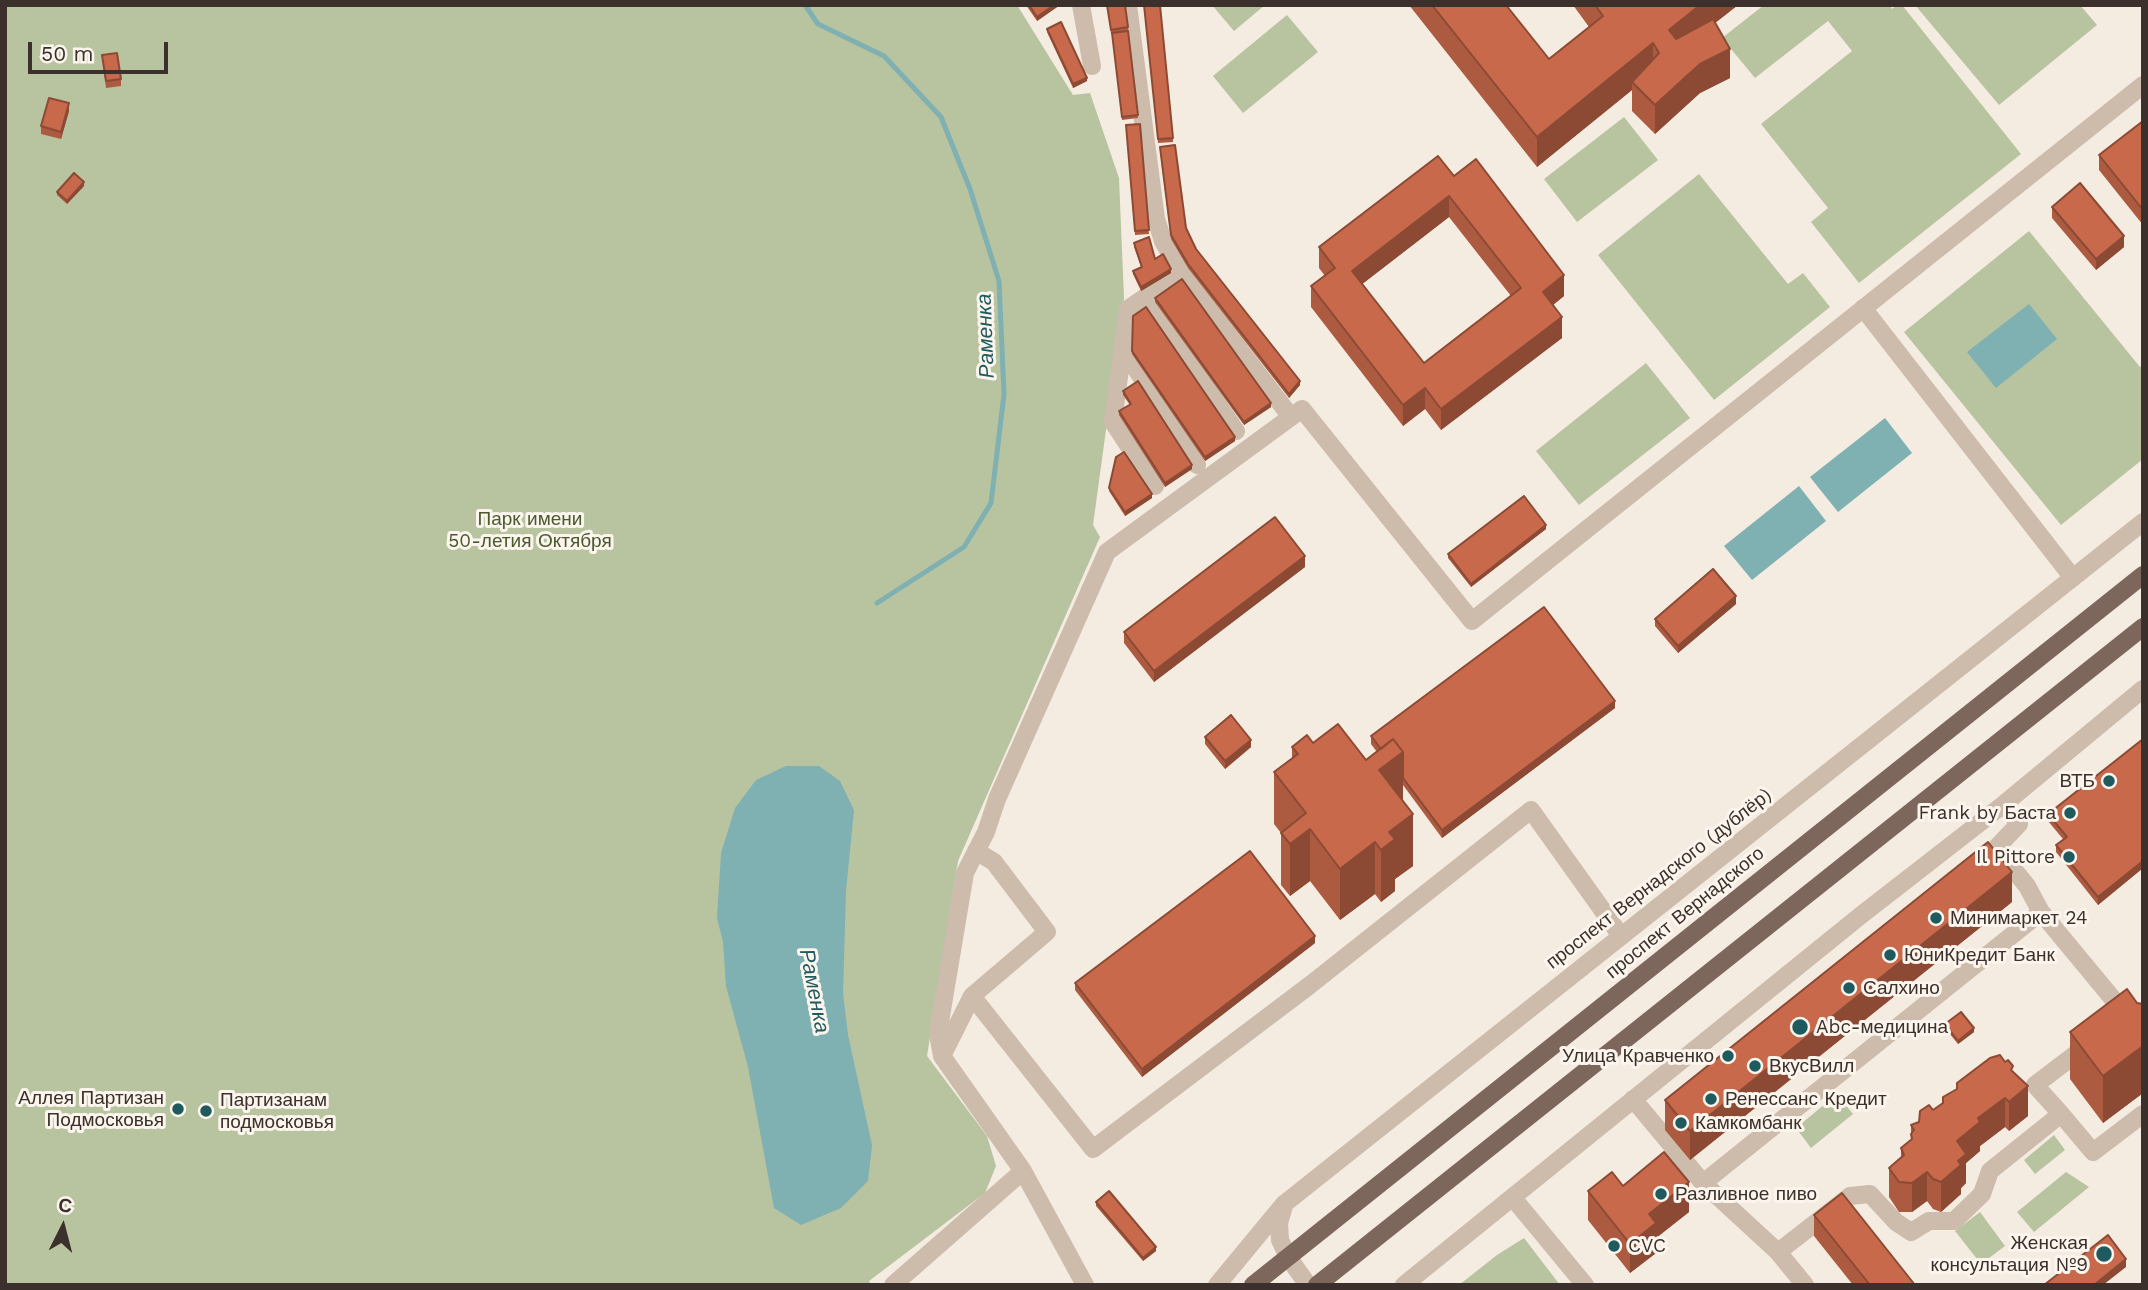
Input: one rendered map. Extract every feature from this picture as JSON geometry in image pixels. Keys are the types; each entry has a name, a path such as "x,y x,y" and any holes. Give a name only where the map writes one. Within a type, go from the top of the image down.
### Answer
{"main road":[{"name":"проспект Вернадского","path":"1253,1285 2143,575"},
{"path":"1317,1285 2143,626"}],"street":[{"path":"1081,5 1092,66"},
{"path":"1128,5 1156,219 1163,241 1181,273 1291,417"},
{"path":"1085,1285 1023,1171 942,1056 938,1034 965,873 1107,552 1302,409 1472,621 2143,85"},
{"path":"1155,486 1113,422 1128,309 1181,273"},
{"path":"1145,297 1236,431"},
{"path":"1863,308 2073,578"},
{"path":"1124,350 1197,465"},
{"name":"проспект Вернадского (дублёр)","path":"1217,1285 1284,1204 2143,522"},
{"path":"1404,1285 2143,690"},
{"path":"2004,804 2019,824 1996,848 2027,886 2040,912 2116,1024"},
{"path":"972,996 1093,1149 1310,985 1531,810 1621,936"},
{"path":"942,1056 972,996 1047,932 994,862 976,851"},
{"path":"1703,1183 2040,912"},
{"path":"2143,1004 2035,1085 2093,1152 2143,1114"},
{"path":"1633,1099 1703,1183 1778,1252 1805,1285"},
{"path":"1778,1252 1850,1195 1870,1194 1896,1222 1911,1231 1928,1221 1954,1221 1982,1194 1990,1171 2061,1114"},
{"path":"892,1285 1023,1171"},
{"path":"1513,1198 1586,1285"},
{"path":"1284,1204 1279,1223 1280,1240 1308,1285"}],"green space":[{"name":"Парк имени 50-летия Октября","path":"5,5 1017,5 1073,95 1090,93 1119,178 1124,298 1093,525 1100,537 958,861 927,1056 987,1136 996,1166 985,1193 869,1281 872,1285 5,1285"},
{"path":"1212,5 1265,5 1234,31"},
{"path":"1764,5 1889,5 1892,9 1902,5 2021,154 1859,283 1811,222 1828,208 1761,124 1852,51 1828,21 1755,78 1722,38"},
{"path":"1915,5 2080,5 2097,25 1999,105"},
{"path":"1287,15 1318,52 1243,113 1213,76"},
{"path":"1624,117 1658,160 1577,222 1544,179"},
{"path":"1699,174 1788,284 1803,273 1830,307 1714,400 1598,255"},
{"path":"2029,231 2140,367 2143,366 2143,459 2061,525 1904,332"},
{"path":"1646,363 1690,418 1579,505 1536,451"},
{"path":"1837,1094 1853,1114 1811,1148 1796,1128"},
{"path":"2054,1135 2065,1150 2035,1174 2024,1160"},
{"path":"2066,1172 2089,1187 2034,1232 2017,1212"},
{"path":"1980,1212 2005,1246 1981,1264 1955,1231"},
{"path":"1524,1238 1560,1285 1459,1285 1497,1255"}],"water":[{"path":"2029,304 2057,339 1996,388 1967,352"},
{"path":"1885,418 1912,453 1838,512 1810,477"},
{"path":"1799,486 1826,521 1752,580 1724,546"},
{"path":"786,766 819,766 840,781 854,810 846,891 843,993 848,1035 872,1145 868,1181 841,1208 801,1225 774,1208 748,1067 726,986 723,942 717,918 721,853 735,808 756,780"}],"building":[{"path":"1029,5 1054,5 1037,17"},
{"path":"1107,5 1125,5 1128,27 1111,30"},
{"path":"1144,5 1160,5 1173,138 1158,139"},
{"path":"1432,5 1506,5 1549,59 1603,16 1595,5 1700,5 1669,30 1676,39 1713,19 1730,49 1700,64 1655,105 1632,82 1659,53 1653,43 1537,137"},
{"path":"1061,22 1087,78 1073,84 1047,29"},
{"path":"1128,31 1138,115 1122,117 1112,33"},
{"path":"117,53 121,79 106,81 102,55"},
{"path":"49,98 69,103 61,132 41,126"},
{"path":"2143,121 2143,210 2099,155"},
{"path":"1140,124 1149,230 1135,231 1126,125"},
{"path":"1175,145 1186,228 1196,249 1300,381 1289,394 1188,264 1171,235 1160,147"},
{"path":"1438,156 1454,176 1476,159 1564,275 1543,292 1562,317 1441,409 1425,388 1403,405 1311,286 1335,268 1319,247","holes":["1449,196 1521,288 1424,363 1352,271"]},
{"path":"74,173 84,182 67,201 57,192"},
{"path":"2080,183 2124,236 2096,259 2052,207"},
{"path":"1149,237 1155,259 1163,254 1171,269 1141,287 1133,271 1142,267 1134,243"},
{"path":"1182,279 1271,403 1244,422 1155,298"},
{"path":"1146,307 1235,437 1205,457 1132,351 1133,316"},
{"path":"1138,381 1192,465 1165,483 1119,411 1131,404 1123,391"},
{"path":"1124,452 1152,494 1125,512 1109,488 1116,457"},
{"path":"1524,496 1546,525 1471,584 1448,554"},
{"path":"1275,517 1305,556 1154,671 1124,632"},
{"path":"1713,569 1736,596 1678,646 1655,619"},
{"path":"1544,607 1615,701 1442,830 1403,778 1403,752 1393,739 1381,749 1371,736"},
{"path":"1231,715 1251,740 1225,761 1205,737"},
{"path":"1338,724 1366,760 1393,739 1403,752 1379,770 1413,814 1389,832 1395,839 1381,850 1375,842 1340,869 1310,829 1290,844 1281,833 1306,813 1274,772 1298,754 1292,747 1307,735 1313,743"},
{"path":"2143,739 2143,861 2098,897 2056,845 2067,837 2048,814"},
{"path":"1988,842 2012,872 1690,1131 1665,1100"},
{"path":"1250,851 1315,936 1142,1069 1075,983"},
{"path":"2127,989 2137,1003 2143,1004 2143,1046 2103,1076 2070,1032"},
{"path":"1961,1012 1974,1028 1958,1041 1945,1024"},
{"path":"2000,1055 2005,1062 2008,1060 2013,1066 2011,1070 2028,1086 2009,1102 2005,1098 1978,1118 1980,1122 1957,1141 1966,1154 1958,1161 1961,1165 1941,1182 1933,1179 1927,1172 1912,1183 1899,1182 1889,1168 1904,1155 1901,1148 1912,1139 1914,1130 1911,1125 1919,1122 1920,1111 1929,1105 1933,1110 1943,1103 1943,1097 1957,1089 1957,1083 1990,1058"},
{"path":"1664,1152 1689,1182 1649,1214 1656,1223 1630,1244 1588,1191 1612,1172 1623,1186"},
{"path":"1109,1191 1156,1247 1143,1258 1096,1202"},
{"path":"1842,1193 1915,1285 1870,1285 1814,1215"},
{"name":"Женская консультация №9","path":"2108,1235 2126,1259 2094,1285 2044,1285"}],"waterway":[{"name":"Раменка","path":"805,5 818,24 884,56 941,117 970,189 999,281 1004,394 991,503 964,547 877,603"}],"place":[{"name":"ВТБ","path":"2109,781"},
{"name":"Frank by Баста","path":"2070,813"},
{"name":"Il Pittore","path":"2069,857"},
{"name":"Минимаркет 24","path":"1936,918"},
{"name":"ЮниКредит Банк","path":"1890,955"},
{"name":"Салхино","path":"1849,988"},
{"name":"Abc-медицина","path":"1800,1027"},
{"name":"Улица Кравченко","path":"1728,1056"},
{"name":"ВкусВилл","path":"1755,1066"},
{"name":"Ренессанс Кредит","path":"1711,1099"},
{"name":"Аллея Партизан Подмосковья","path":"178,1109"},
{"name":"Партизанам подмосковья","path":"206,1111"},
{"name":"Камкомбанк","path":"1681,1123"},
{"name":"Разливное пиво","path":"1661,1194"},
{"name":"CVC","path":"1614,1246"},
{"name":"Женская консультация №9","path":"2104,1254"}]}
